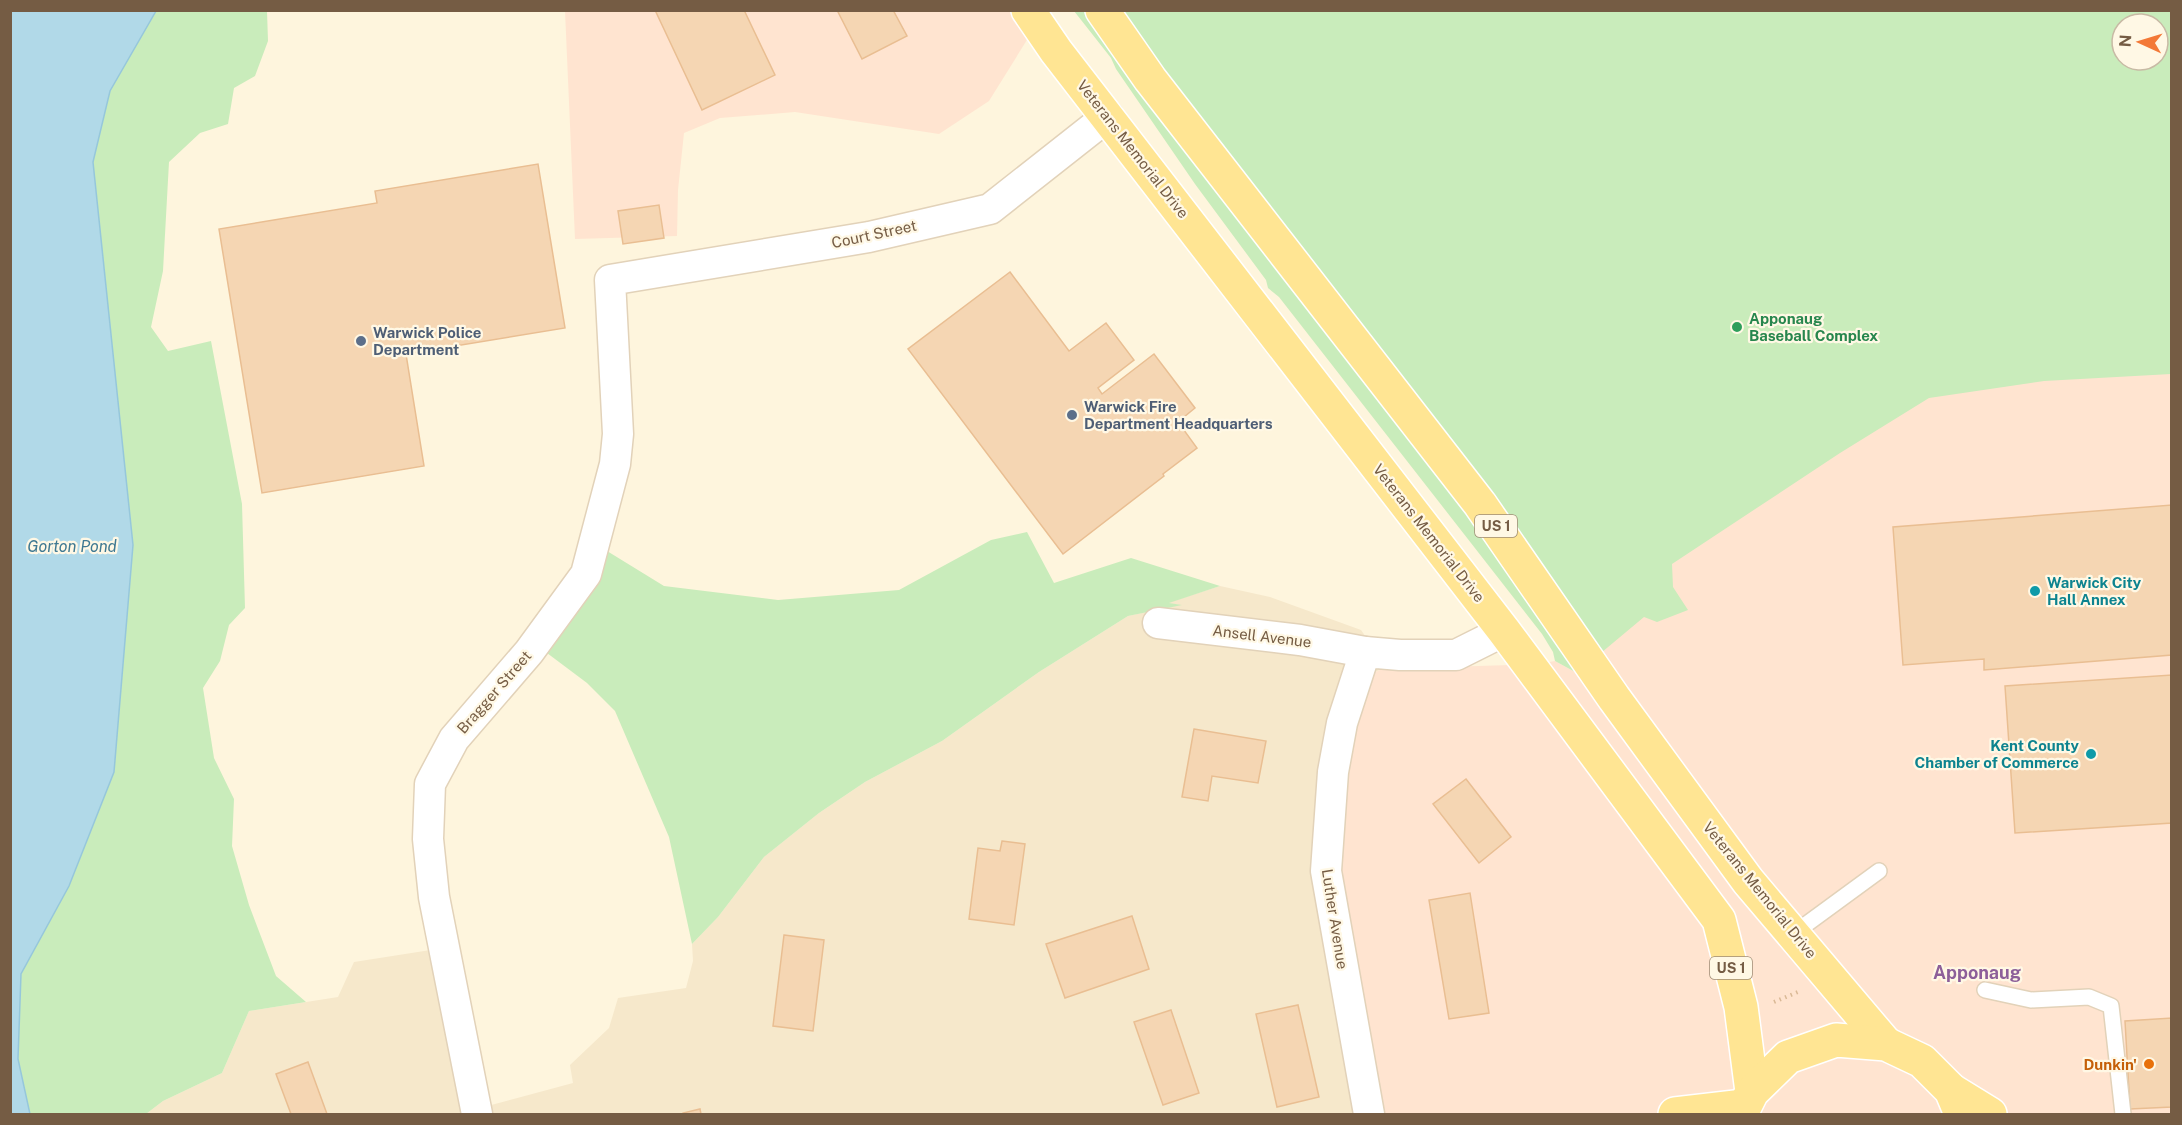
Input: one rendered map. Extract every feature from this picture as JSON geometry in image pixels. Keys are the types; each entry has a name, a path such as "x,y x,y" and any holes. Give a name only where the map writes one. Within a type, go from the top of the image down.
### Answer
{"main road":[{"name":"Veterans Memorial Drive","path":"1028,10 1056,51 1504,631 1719,920 1741,1007 1746,1104"},
{"name":"Veterans Memorial Drive","path":"1102,10 1150,79 1480,504 1614,698 1748,881 1887,1044"},
{"path":"1675,1114 1746,1104 1788,1057 1836,1040 1887,1044"},
{"name":"US 1","path":"1887,1044 1922,1061 1956,1102 1990,1114"}],"street":[{"name":"Court Street","path":"610,280 869,237 990,209 1108,117"},
{"name":"Bragger Street","path":"477,1114 434,897 428,839 430,784 454,739 529,651 586,574 615,464 618,434 610,280"},
{"name":"Ansell Avenue","path":"1158,623 1300,640 1365,652 1456,655 1504,631"},
{"name":"Luther Avenue","path":"1365,652 1342,723 1333,772 1326,871 1369,1114"}],"lane":[{"path":"1794,934 1879,871"},
{"path":"1985,990 2031,1000 2089,997 2111,1006 2122,1114"}],"path":[{"path":"1772,1003 1800,991"}],"shaded area":[{"path":"565,11 1045,11 989,101 939,134 795,112 720,118 684,133 678,190 677,236 575,239"},
{"path":"2171,357 2171,1114 1366,1114 1320,868 1367,676 1382,669 1539,664 1555,661 1577,673 1672,548 1891,394"},
{"path":"1220,586 1270,597 1361,630 1384,663 1382,669 1367,676 1366,1114 146,1114 163,1101 222,1073 249,1011 338,997 354,962 437,949 480,1108 573,1083 570,1065 609,1028 618,998 686,988 693,961 692,944 718,917 764,857 819,813 865,782 942,741 1039,672 1128,616 1179,605 1167,603"}],"green space":[{"path":"156,11 267,11 268,41 255,76 234,88 228,124 200,133 169,162 163,271 151,327 168,351 211,341 242,504 245,608 229,625 220,661 203,688 214,758 234,799 232,846 249,905 276,976 306,1002 249,1011 222,1073 163,1101 146,1114 30,1114 18,1059 21,974 69,886 114,772 133,545 93,162 110,91"},
{"name":"Apponaug Baseball Complex","path":"1074,11 2171,11 2171,374 2044,381 1929,398 1840,453 1672,564 1673,587 1688,610 1657,622 1644,617 1577,673 1555,661 1553,652 1542,634 1279,297 1268,288 1266,280 1195,184 1116,69 1111,58"},
{"path":"1027,532 1054,583 1131,558 1220,586 1169,603 1182,605 1128,616 1039,672 942,741 865,782 819,813 764,857 718,917 692,944 669,837 615,711 587,683 535,644 594,543 664,586 778,600 899,590 991,540"}],"water":[{"name":"Gorton Pond","path":"10,11 156,11 110,91 93,162 133,545 114,772 69,886 21,974 18,1059 30,1114 10,1114"}],"building":[{"path":"655,10 744,10 775,75 702,110"},
{"path":"837,10 893,10 907,36 862,59"},
{"name":"Warwick Police Department","path":"538,164 565,328 406,354 424,466 262,493 219,229 377,203 375,191"},
{"path":"659,205 664,238 623,244 618,211"},
{"name":"Warwick Fire Department Headquarters","path":"1010,272 1069,351 1106,323 1134,360 1098,388 1102,394 1154,354 1195,408 1178,422 1197,448 1063,554 908,349"},
{"name":"Warwick City Hall Annex","path":"2172,505 2172,655 1984,670 1984,659 1903,665 1893,527"},
{"name":"Kent County Chamber of Commerce","path":"2172,675 2172,823 2015,833 2005,686"},
{"path":"1194,729 1266,741 1258,783 1212,776 1208,801 1182,797"},
{"path":"1466,779 1511,837 1479,863 1433,804"},
{"path":"1002,841 1025,844 1014,925 969,919 978,848 1000,851"},
{"path":"1470,893 1489,1013 1449,1019 1429,900"},
{"path":"1132,916 1149,969 1065,998 1046,944"},
{"path":"784,935 824,940 813,1031 773,1026"},
{"path":"1298,1005 1319,1097 1277,1107 1256,1014"},
{"path":"1171,1010 1199,1093 1163,1105 1134,1022"},
{"name":"Dunkin'","path":"2172,1018 2172,1107 2130,1109 2125,1021"},
{"path":"308,1062 327,1114 291,1114 276,1074"},
{"path":"700,1109 701,1114 683,1114 683,1113"}],"place":[{"name":"Apponaug Baseball Complex","path":"1737,327"},
{"name":"Warwick Police Department","path":"361,341"},
{"name":"Warwick Fire Department Headquarters","path":"1072,415"},
{"name":"Warwick City Hall Annex","path":"2035,591"},
{"name":"Kent County Chamber of Commerce","path":"2091,754"},
{"name":"Dunkin'","path":"2149,1064"}],"district":[{"name":"Apponaug","path":"1977,972"}]}
